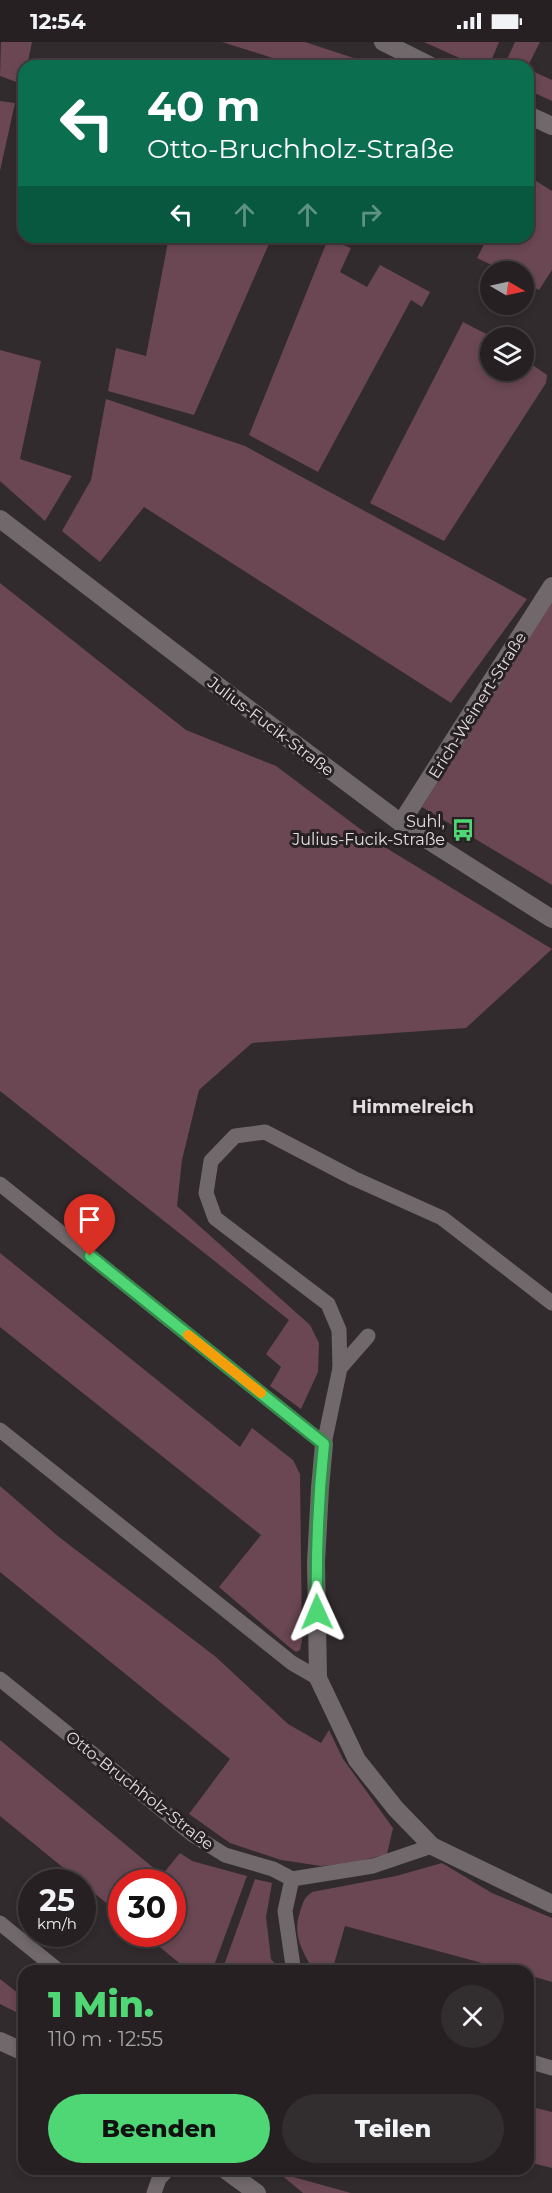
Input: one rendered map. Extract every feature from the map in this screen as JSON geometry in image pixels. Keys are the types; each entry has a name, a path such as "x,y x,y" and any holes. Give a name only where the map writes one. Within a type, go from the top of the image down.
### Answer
{"street":[{"path":"383,42 419,60"},
{"path":"534,118 552,126"},
{"name":"Julius-Fucik-Straße","path":"0,519 401,823 552,918"},
{"name":"Erich-Weinert-Straße","path":"401,823 552,586"},
{"path":"324,1444 316,1563 318,1678 357,1760 396,1809 432,1846 552,1904"},
{"path":"0,2041 18,2049"},
{"path":"232,2175 257,2193"}],"lane":[{"path":"0,1184 324,1444 340,1368 339,1330 328,1304 215,1218 206,1193 211,1161 235,1136 265,1132 353,1178 442,1218 552,1304"},
{"path":"340,1368 368,1336"},
{"path":"0,1430 292,1663 318,1678"},
{"name":"Otto-Bruchholz-Straße","path":"0,1679 194,1835 225,1855 273,1869 292,1879"},
{"path":"293,1965 285,1911 292,1879 373,1866 432,1846"},
{"path":"0,1923 52,1965"},
{"path":"534,2063 552,2068"},
{"path":"154,2193 163,2175"}],"shaded area":[{"path":"1,42 32,42 28,60 18,60 18,83 0,76"},
{"path":"222,42 305,42 360,60 279,60"},
{"path":"424,42 499,42 492,60 464,60"},
{"path":"515,42 540,42 531,60 507,60"},
{"path":"534,72 552,80 552,101 534,93"},
{"path":"0,101 15,103 0,171"},
{"path":"534,180 552,191 552,270 539,290 534,287 534,261 483,261 477,258 485,243 534,243"},
{"path":"168,243 269,243 194,415 108,391 116,348 146,356"},
{"path":"326,243 338,243 351,248 340,272 367,287 380,265 430,292 422,307 411,300 318,472 249,435"},
{"path":"463,322 480,331 480,381 534,381 534,366 547,375 546,383 444,541 370,503"},
{"path":"0,350 41,361 20,459 72,476 45,521 0,481"},
{"path":"106,399 245,446 527,599 451,703 144,507 100,562 62,531 91,480"},
{"path":"0,583 186,730 276,766 383,846 552,949 466,1028 252,1043 199,1090 182,1160 177,1206 310,1325 319,1343 318,1372 301,1409 270,1386 281,1367 266,1354 289,1320 0,1091"},
{"path":"552,602 552,885 422,807"},
{"path":"0,1253 240,1447 252,1428 293,1460 300,1474 302,1641 300,1650 296,1652 288,1646 219,1587 261,1535 0,1327"},
{"path":"0,1486 59,1537 216,1657 288,1724 321,1743 329,1730 343,1759 393,1828 387,1854 352,1863 321,1866 281,1860 230,1843 189,1814 230,1759 0,1572"},
{"path":"0,1740 155,1869 108,1869 108,1904 96,1895 96,1869 65,1869 0,1816"},
{"path":"180,1853 192,1861 247,1876 214,1965 182,1965 160,1947 186,1947 186,1869 167,1869"},
{"path":"442,1863 492,1893 552,1918 552,1982 534,1977 534,1965 490,1965 345,1926 334,1965 311,1965 302,1950 297,1928 305,1898 312,1892 396,1876"},
{"path":"255,1879 272,1883 266,1917 271,1959 276,1965 224,1965"},
{"path":"0,1979 18,1993 18,2013 0,2004"},
{"path":"534,2108 552,2112 552,2168 534,2164"},
{"path":"281,2175 351,2193 303,2193"}],"slow traffic":[{"path":"188,1335 261,1393"}],"place":[{"name":"Suhl, Julius-Fucik-Straße","path":"463,830"}],"district":[{"name":"Himmelreich","path":"413,1107"}],"route":[{"path":"90,1256 324,1444 316,1563 317,1612"}]}
